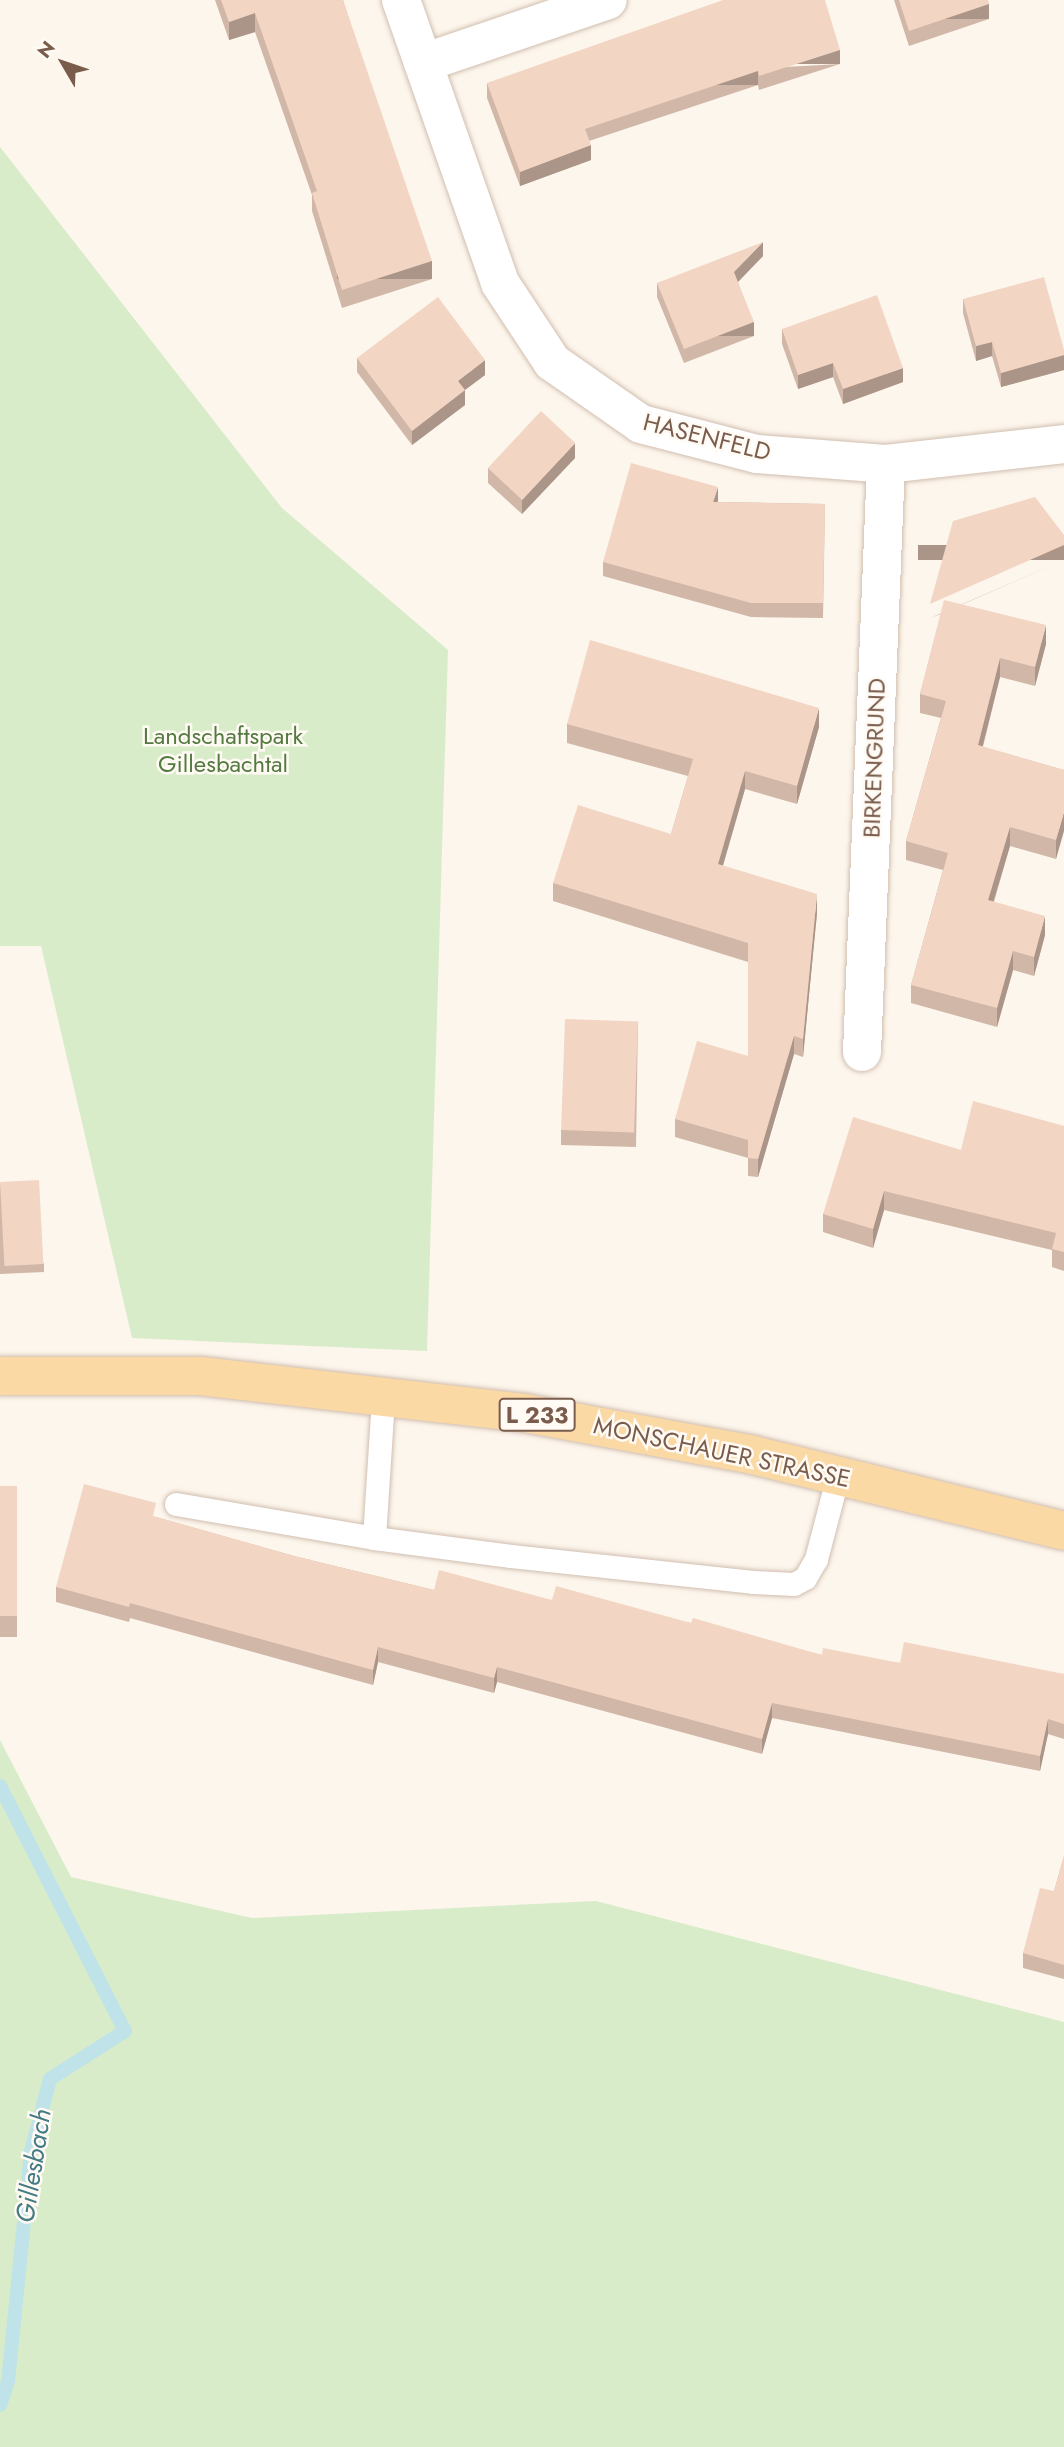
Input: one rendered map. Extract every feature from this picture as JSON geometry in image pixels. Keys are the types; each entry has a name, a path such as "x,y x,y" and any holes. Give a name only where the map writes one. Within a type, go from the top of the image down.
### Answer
{"main road":[{"name":"MONSCHAUER STRASSE","path":"0,1376 200,1376 525,1413 753,1455 1064,1531"}],"street":[{"name":"HASENFELD","path":"401,0 500,283 552,362 641,424 757,454 886,464 1064,444"},
{"path":"423,63 608,0"},
{"name":"BIRKENGRUND","path":"862,1052 886,464"}],"lane":[{"path":"374,1538 383,1397"},
{"path":"176,1504 374,1538 511,1556 793,1584 805,1578 816,1559 838,1475"}],"green space":[{"name":"Landschaftspark Gillesbachtal","path":"0,147 282,508 448,650 427,1351 132,1338 41,946 0,946"},
{"path":"0,1740 71,1877 252,1918 596,1901 1064,2022 1064,2447 0,2447"}],"building":[{"path":"221,0 343,0 432,261 342,290 312,193 317,191 255,13 229,22"},
{"path":"723,0 825,0 840,50 759,76 758,71 585,129 591,145 520,172 487,83"},
{"path":"899,0 988,0 989,4 909,31"},
{"path":"763,242 734,272 754,322 684,349 657,283"},
{"path":"1044,277 1064,355 1001,373 992,342 976,346 963,299"},
{"path":"877,295 903,368 843,389 833,363 798,375 782,329"},
{"path":"438,297 485,360 458,381 465,390 412,431 357,358"},
{"path":"541,411 575,443 522,500 488,468"},
{"path":"631,463 718,487 713,502 825,504 823,603 751,603 603,562"},
{"path":"1035,497 1064,535 1064,545 930,604 953,521"},
{"path":"944,600 1046,625 1035,667 1000,658 978,745 1064,770 1064,812 1056,840 1010,827 988,900 1045,916 1034,957 1013,951 997,1008 911,985 948,853 906,841 946,701 920,694"},
{"path":"590,640 819,708 797,786 745,771 718,864 817,894 803,1039 794,1036 758,1159 748,1158 748,1140 675,1119 697,1041 748,1056 748,943 553,883 578,805 671,834 693,759 567,724"},
{"path":"565,1019 638,1022 634,1132 561,1130"},
{"path":"973,1101 1064,1126 1064,1252 1052,1249 1056,1233 884,1191 873,1229 823,1214 853,1117 961,1150"},
{"path":"39,1180 43,1264 4,1266 0,1182"},
{"path":"84,1484 156,1503 153,1516 294,1556 434,1590 439,1570 552,1600 556,1586 691,1623 693,1618 822,1655 823,1648 900,1663 904,1642 1064,1674 1064,1724 1048,1719 1040,1756 772,1703 762,1739 497,1667 494,1678 378,1647 373,1670 130,1603 129,1607 56,1587"},
{"path":"0,1486 17,1486 17,1616 0,1616"},
{"path":"1064,1856 1064,1965 1023,1953 1040,1888 1054,1891"}],"waterway":[{"name":"Gillesbach","path":"0,1786 125,2031 50,2079 31,2152 8,2381 0,2405"}]}
